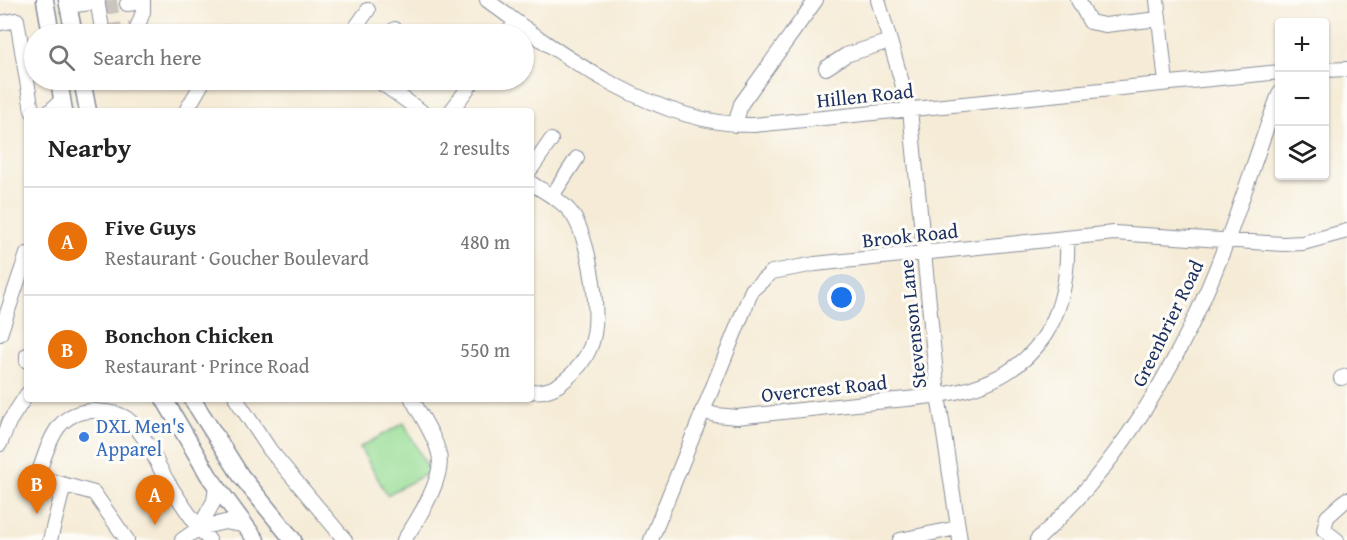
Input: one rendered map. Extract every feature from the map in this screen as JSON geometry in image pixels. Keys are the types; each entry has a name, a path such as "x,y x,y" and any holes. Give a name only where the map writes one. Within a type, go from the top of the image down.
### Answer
{"main road":[{"path":"45,0 49,24"},
{"path":"68,3 72,24"},
{"path":"59,90 59,107"},
{"path":"84,90 87,108"},
{"path":"166,402 216,485 256,540"},
{"path":"194,402 241,476 293,540"}],"street":[{"name":"Hillen Road","path":"487,0 519,24"},
{"path":"735,125 741,104 816,0"},
{"name":"Stevenson Lane","path":"878,0 910,110 938,395 958,534"},
{"path":"1078,0 1090,22 1105,25 1159,19"},
{"path":"1157,0 1166,83"},
{"path":"127,4 143,1 143,12 137,24"},
{"path":"68,3 99,5 102,24"},
{"path":"358,24 368,10"},
{"path":"0,23 18,21 24,60"},
{"name":"Hillen Road","path":"534,34 571,59 640,96 701,121 735,125 910,110 1275,72"},
{"path":"826,68 846,55 890,41"},
{"path":"1329,70 1347,69"},
{"path":"29,90 32,108"},
{"path":"188,108 198,90"},
{"path":"391,90 417,108"},
{"path":"453,108 467,90"},
{"name":"Greenbrier Road","path":"1037,540 1071,508 1102,473 1155,396 1200,304 1227,240 1275,106"},
{"path":"534,165 551,140"},
{"path":"552,196 578,158"},
{"path":"534,185 552,196 573,215 586,246 591,280 594,332 590,348 571,375 547,391 534,391"},
{"name":"Brook Road","path":"651,540 752,290 764,278 784,268 1125,233 1283,244 1303,243 1347,231"},
{"name":"Overcrest Road","path":"702,411 737,417 938,395 981,385 1014,366 1036,347 1057,316 1068,257 1066,238"},
{"path":"0,334 24,263"},
{"path":"0,444 9,422 24,399"},
{"path":"238,402 270,450 345,540"},
{"path":"404,540 436,480 440,464 438,449 414,402"},
{"path":"127,540 94,493 37,477 56,427 67,417 84,411 110,412 125,417 139,431 208,540"},
{"path":"50,540 64,485"},
{"path":"199,528 214,501 216,485"},
{"path":"1337,540 1324,530 1324,524 1347,499"},
{"path":"182,540 199,528 225,522 243,525"},
{"path":"900,540 958,534"}],"green space":[{"path":"404,423 430,472 387,495 360,447"}],"tunnel":[{"path":"104,8 127,4"}],"place":[{"name":"DXL Men's Apparel","path":"84,437"},
{"name":"Bonchon Chicken","path":"37,514"},
{"name":"Five Guys","path":"155,525"}]}
